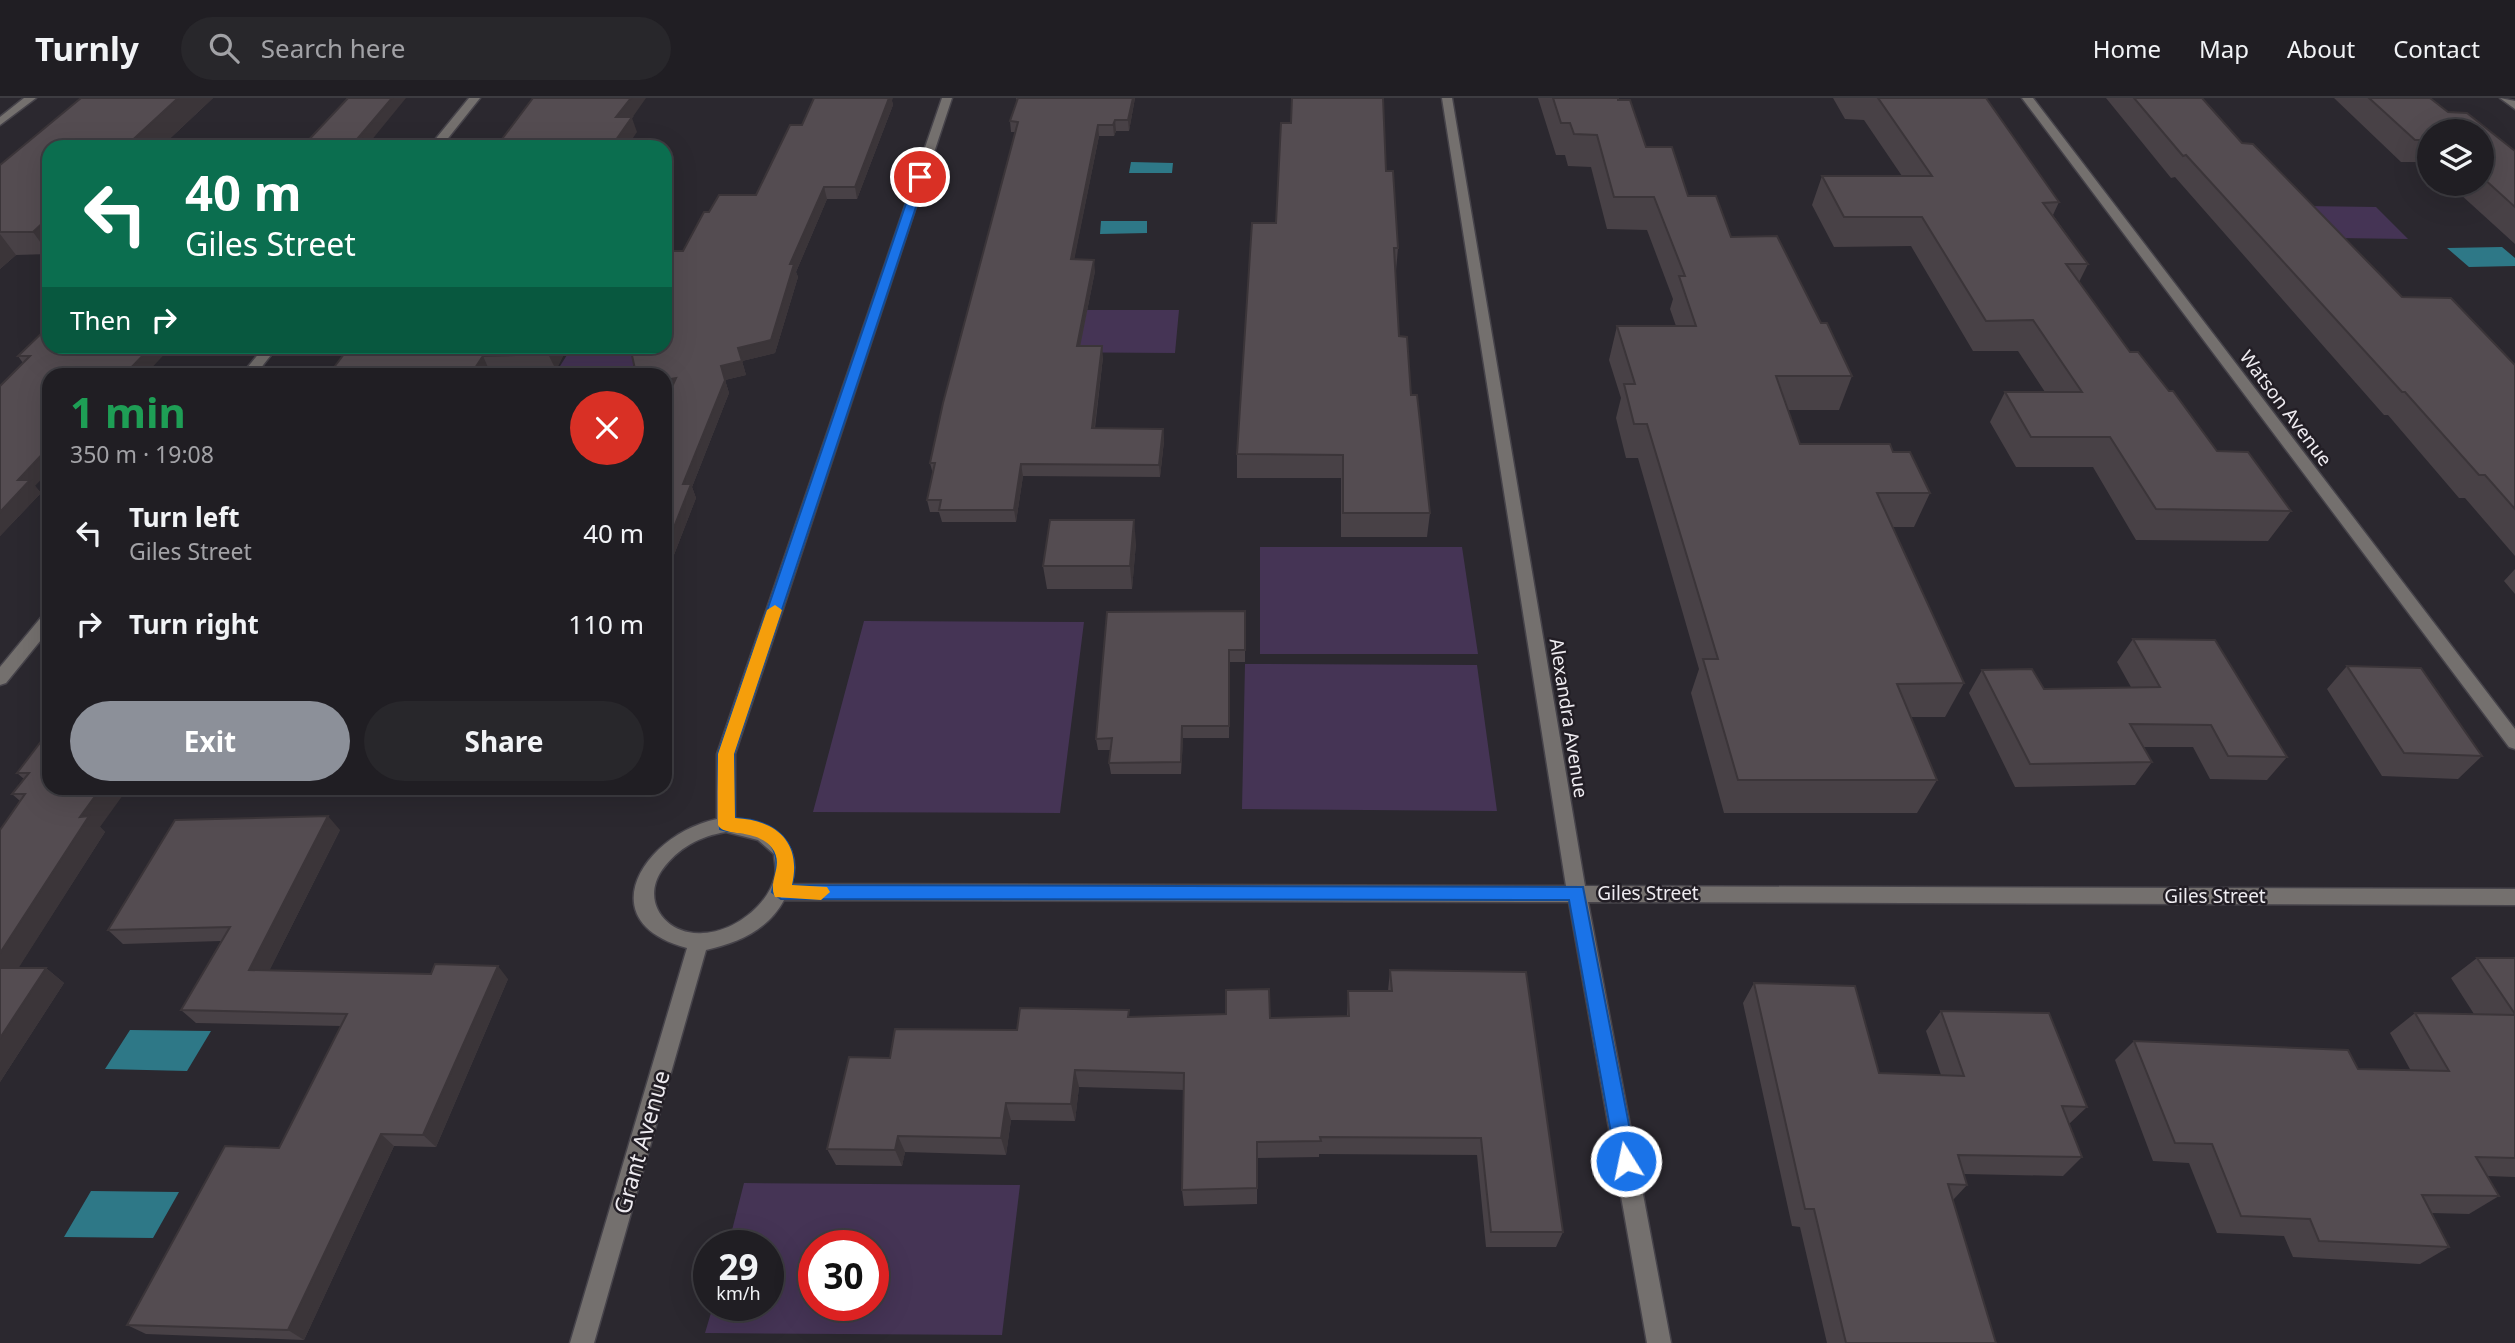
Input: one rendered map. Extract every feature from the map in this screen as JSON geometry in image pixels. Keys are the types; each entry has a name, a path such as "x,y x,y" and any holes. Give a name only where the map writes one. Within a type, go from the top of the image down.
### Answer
{"street":[{"path":"0,122 31,98"},
{"path":"441,140 475,98"},
{"path":"726,825 726,754 947,98"},
{"name":"Alexandra Avenue","path":"1447,98 1577,893 1659,1343"},
{"name":"Watson Avenue","path":"2027,98 2515,742"},
{"path":"2505,98 2515,106"},
{"path":"254,368 265,354"},
{"path":"0,679 42,628"},
{"path":"726,825 749,826 769,833 782,847 788,865 781,892 768,911 747,927 722,938 699,941 675,938 656,928 645,912 642,893 649,873 663,853 683,838 726,825"},
{"name":"Giles Street","path":"781,892 2515,897"},
{"name":"Grant Avenue","path":"582,1343 699,941"}],"shaded area":[{"path":"2241,205 2376,207 2408,239 2268,237"},
{"path":"1030,310 1179,310 1175,353 1020,352"},
{"path":"568,354 639,354 632,368 559,368"},
{"path":"1260,547 1462,547 1478,654 1260,654"},
{"path":"864,621 1084,622 1060,813 813,812"},
{"path":"1245,664 1477,665 1497,811 1242,809"},
{"path":"744,1183 1020,1185 1002,1335 705,1333 709,1321 784,1321 784,1230 732,1230"}],"water":[{"path":"1131,162 1173,163 1172,173 1129,173"},
{"path":"1101,221 1147,221 1147,233 1100,234"},
{"path":"2502,247 2515,258 2515,266 2469,267 2447,248"},
{"path":"130,1030 211,1031 187,1071 105,1069"},
{"path":"91,1191 179,1192 153,1238 64,1237"}],"building":[{"path":"81,98 178,98 133,140 42,140 42,224 33,232 0,232 0,165"},
{"path":"348,98 392,98 359,140 309,140"},
{"path":"533,98 631,98 616,117 632,117 616,140 501,140"},
{"path":"814,98 889,98 855,187 824,187 790,264 794,264 771,340 738,348 742,361 721,366 725,380 683,484 691,484 672,532 672,387 676,378 672,379 672,368 635,368 632,354 672,354 672,251 683,251 704,212 709,212 719,195 756,195 790,125 802,125"},
{"path":"1018,98 1133,98 1128,120 1115,120 1113,125 1098,125 1071,259 1094,260 1077,346 1102,346 1092,428 1163,429 1159,465 1021,464 1014,510 939,510 941,500 927,500 935,463 930,463 943,403 1018,122 1010,121"},
{"path":"1292,98 1383,98 1386,171 1393,171 1398,248 1394,248 1399,336 1407,337 1411,395 1417,395 1430,513 1343,513 1343,455 1237,454 1252,223 1276,223 1281,123 1291,123"},
{"path":"1553,98 1630,100 1646,147 1672,147 1688,196 1716,196 1731,237 1777,236 1821,323 1827,323 1852,376 1776,376 1800,444 1890,444 1893,452 1910,452 1930,493 1877,493 1964,683 1897,684 1937,780 1738,780 1703,659 1718,659 1647,424 1634,424 1624,384 1635,384 1617,326 1696,326 1679,276 1685,276 1654,197 1614,197 1597,135 1574,134 1570,123 1561,123"},
{"path":"1878,98 1986,98 2059,202 2043,203 2088,264 2066,264 2130,352 2138,352 2169,391 2173,391 2217,451 2248,452 2291,511 2156,509 2110,437 2031,437 2005,392 2082,392 2033,320 1986,321 1922,217 1844,217 1822,176 1932,176"},
{"path":"2134,98 2202,98 2242,143 2253,144 2402,297 2451,298 2515,365 2515,509 2485,475 2479,475 2186,155 2183,156"},
{"path":"2369,98 2430,98 2448,112 2467,113 2475,119 2417,119 2415,140"},
{"path":"2494,134 2515,151 2515,207 2494,188"},
{"path":"42,333 42,354 144,354 131,368 42,368 42,454 18,480 30,480 0,512 0,386 30,356 18,356"},
{"path":"344,354 548,354 483,356 475,368 334,368"},
{"path":"1050,520 1134,520 1130,566 1043,566"},
{"path":"1245,611 1245,650 1229,650 1229,726 1182,726 1181,762 1109,763 1112,738 1096,739 1107,612"},
{"path":"2133,639 2215,640 2287,757 2228,756 2211,725 2130,724 2152,762 2030,764 1982,670 2032,669 2044,689 2160,687"},
{"path":"2347,666 2421,668 2482,756 2404,753"},
{"path":"42,740 42,795 96,795 80,817 89,816 0,953 0,830 25,794 12,794 29,773 17,773"},
{"path":"328,816 249,970 431,974 435,964 498,966 423,1135 381,1134 288,1330 127,1325 225,1146 279,1148 347,1014 181,1010 230,927 108,930 175,820"},
{"path":"2477,958 2515,958 2515,1014"},
{"path":"0,968 46,968 0,1038"},
{"path":"1390,970 1526,972 1563,1232 1491,1232 1481,1138 1320,1137 1321,1141 1257,1142 1257,1188 1182,1190 1184,1073 1075,1070 1071,1104 1006,1103 1001,1138 898,1136 895,1150 827,1149 849,1057 890,1058 895,1029 1017,1030 1020,1008 1129,1010 1128,1017 1226,1014 1226,990 1269,989 1270,1018 1349,1016 1348,991 1392,991"},
{"path":"1754,983 1855,986 1879,1073 1964,1076 1941,1011 2049,1013 2087,1107 2062,1106 2082,1157 1958,1155 1967,1185 1948,1184 1996,1343 1846,1343 1814,1209 1805,1209"},
{"path":"2415,1013 2515,1015 2515,1158 2476,1157 2499,1196 2422,1195 2449,1247 2319,1241 2310,1219 2241,1216 2212,1144 2175,1143 2134,1041 2348,1050 2358,1069 2449,1071"}],"slow traffic":[{"path":"775,610 726,754 726,825 749,826 769,833 782,847 788,865 781,892 821,892"}],"route":[{"path":"920,177 726,754 726,825 749,826 769,833 782,847 788,865 781,892 1577,893 1626,1161"}]}
